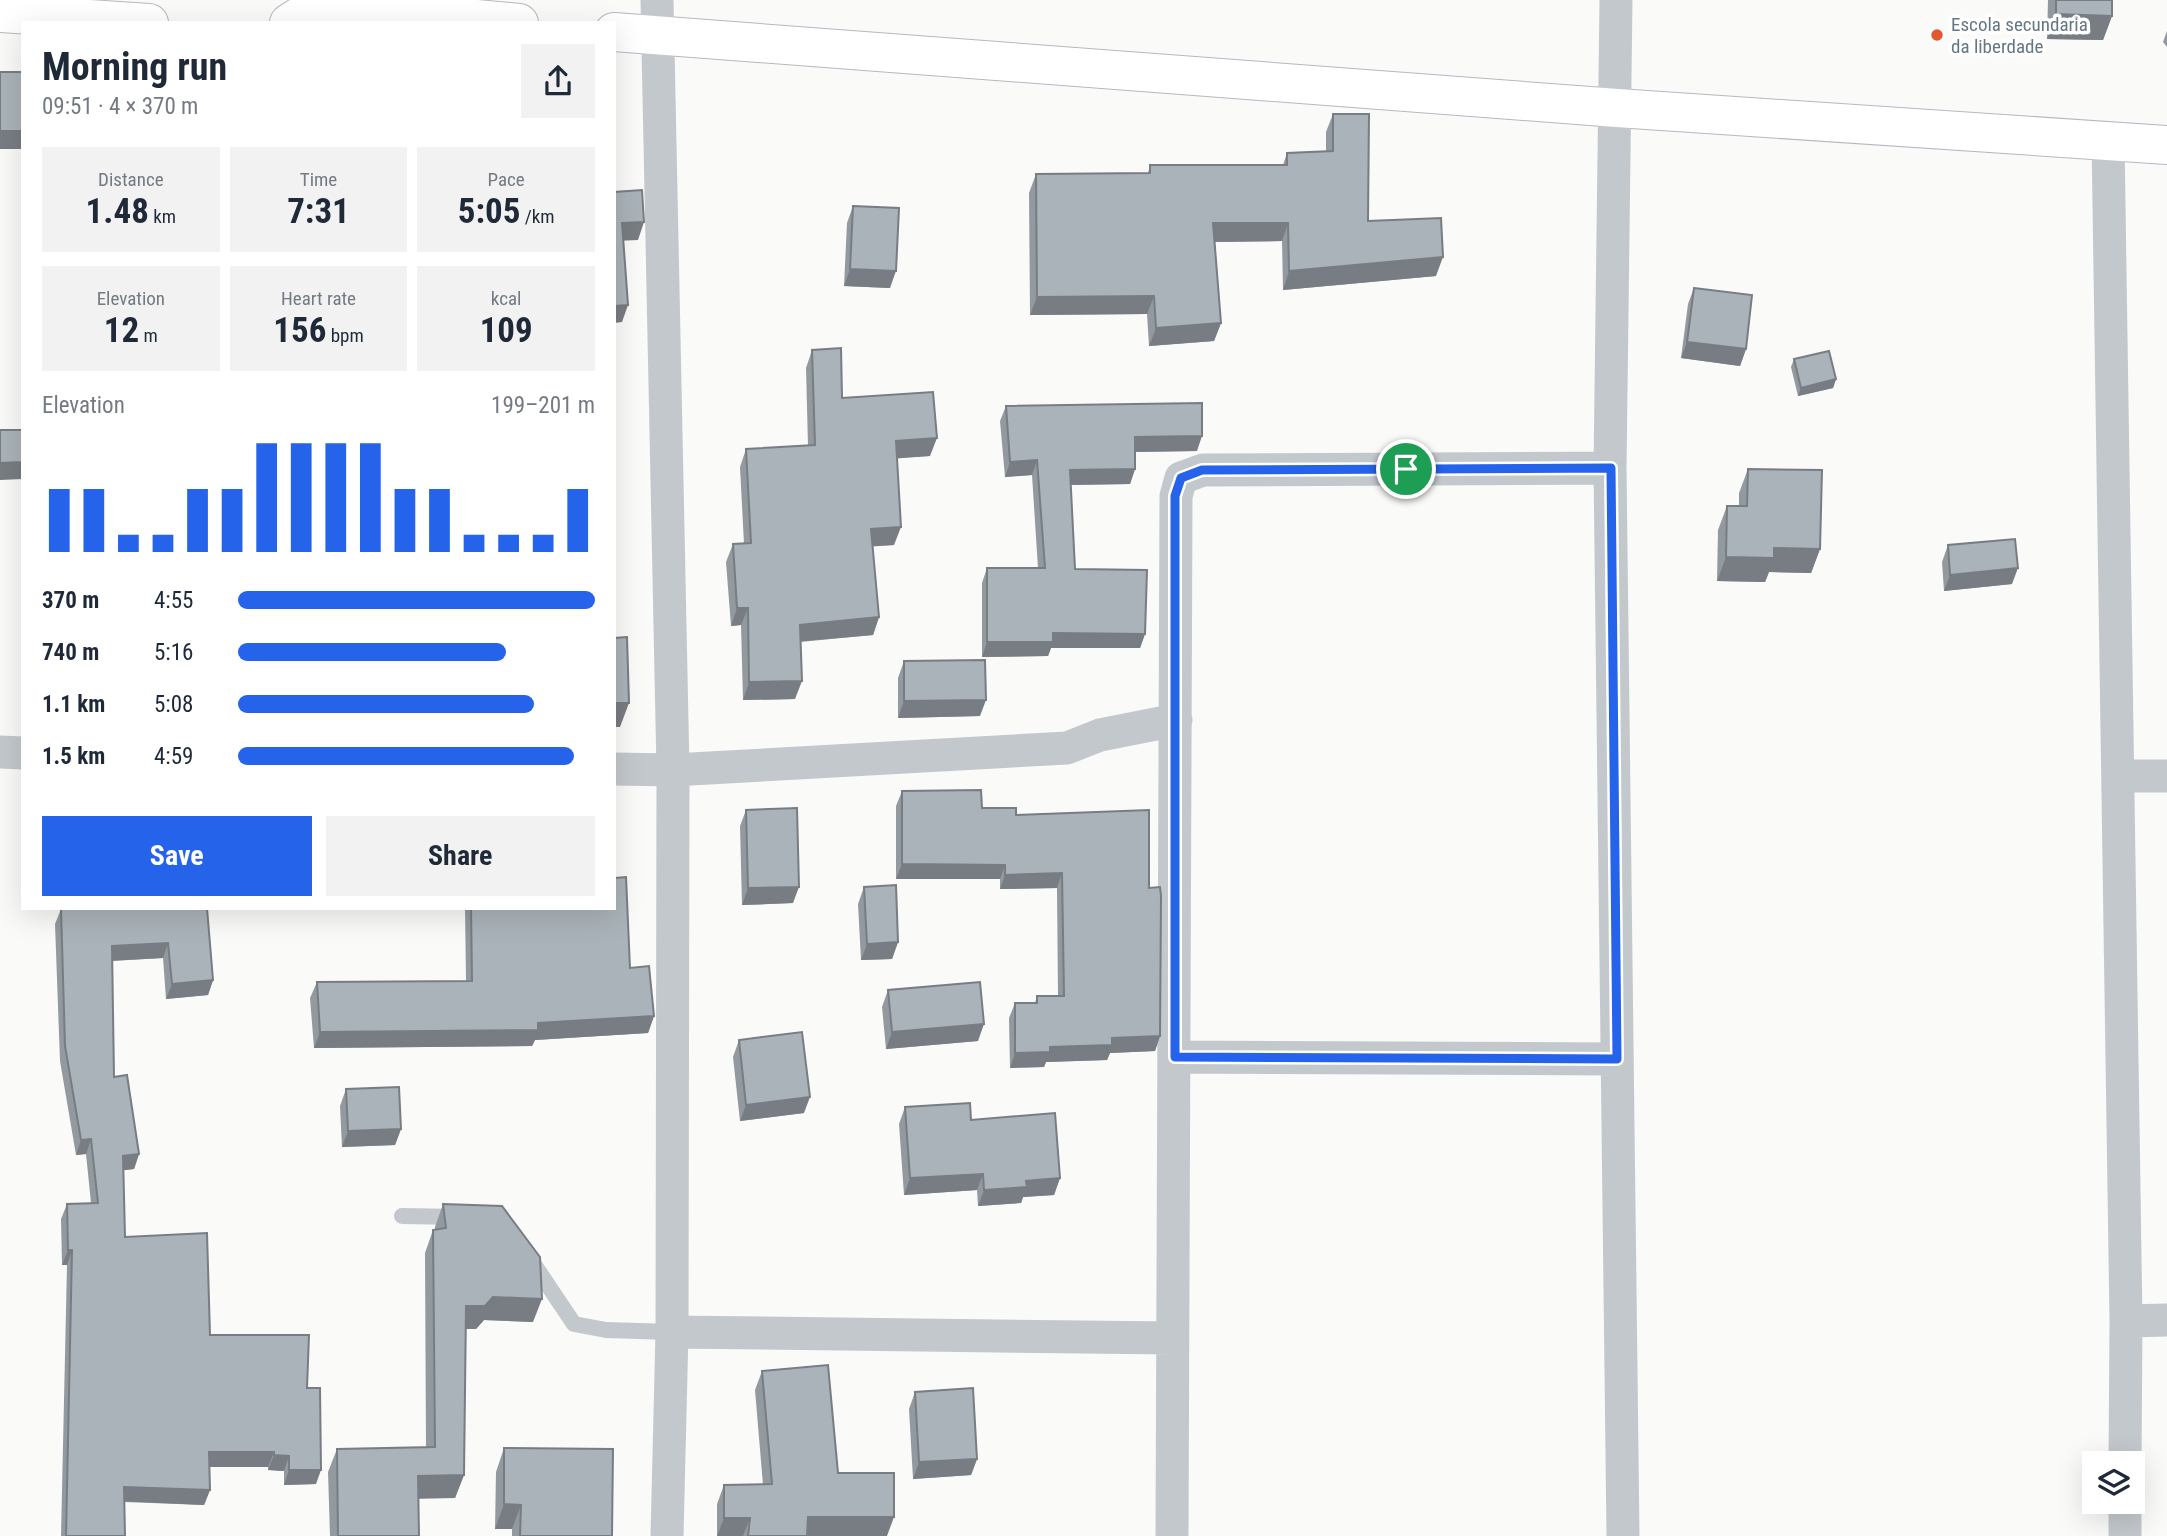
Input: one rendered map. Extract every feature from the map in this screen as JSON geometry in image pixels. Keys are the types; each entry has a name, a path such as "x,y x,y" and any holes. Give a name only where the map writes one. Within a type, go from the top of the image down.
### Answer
{"street":[{"path":"1616,0 1617,108 1611,468 1623,1536"},
{"path":"25,9 131,21"},
{"path":"307,9 489,21"},
{"path":"657,18 673,770 672,1332 667,1536"},
{"path":"616,31 657,18 1617,108 2167,145"},
{"path":"2108,139 2119,776 2125,1451"},
{"path":"1172,1536 1175,496 1181,478 1202,470 1611,468"},
{"path":"616,769 673,770 1067,748 1100,735 1176,720"},
{"path":"0,752 21,753"},
{"path":"2119,776 2167,776"},
{"path":"1175,1057 1617,1059"},
{"path":"2126,1321 2167,1320"},
{"path":"672,1332 1172,1338"},
{"path":"2125,1514 2125,1536"}],"lane":[{"path":"402,1216 470,1217"},
{"path":"522,1247 574,1324 606,1330 672,1332"}],"building":[{"path":"2056,0 2112,0 2112,16 2056,14"},
{"path":"0,72 21,72 21,131 0,131"},
{"path":"1333,114 1369,114 1368,221 1441,218 1443,257 1289,271 1288,223 1213,223 1221,323 1156,328 1154,296 1037,297 1036,174 1150,173 1150,165 1287,165 1287,153 1333,151"},
{"path":"642,190 644,222 622,223 628,305 616,306 616,192"},
{"path":"853,206 899,208 896,271 850,269"},
{"path":"1694,288 1752,295 1746,349 1687,342"},
{"path":"841,348 842,398 933,392 937,438 896,441 901,527 871,529 879,617 800,625 802,681 749,682 748,608 737,608 733,544 751,543 746,449 815,445 812,350"},
{"path":"1829,351 1836,379 1801,388 1794,359"},
{"path":"1202,403 1202,436 1135,437 1135,469 1070,470 1075,569 1147,570 1145,634 1053,633 1053,642 987,642 987,568 1045,568 1037,460 1010,462 1006,406"},
{"path":"0,430 21,430 21,462 0,463"},
{"path":"1748,469 1822,470 1820,549 1774,548 1774,558 1726,557 1727,506 1747,506"},
{"path":"2015,539 2018,568 1950,575 1948,545"},
{"path":"627,637 629,703 616,703 616,638"},
{"path":"985,660 986,700 904,701 904,661"},
{"path":"981,790 982,808 1016,808 1016,815 1149,810 1149,888 1160,887 1161,896 1160,1036 1112,1038 1112,1045 1050,1047 1050,1052 1015,1053 1015,1003 1037,1003 1037,996 1064,996 1062,873 1005,875 1005,865 902,864 902,791"},
{"path":"797,808 799,887 748,888 746,810"},
{"path":"626,877 630,968 649,966 654,1016 538,1023 538,1030 320,1032 317,982 472,981 471,910 616,910 616,878"},
{"path":"896,885 898,942 867,944 864,887"},
{"path":"61,910 207,910 213,980 172,984 168,943 112,946 114,1077 127,1075 139,1154 123,1156 125,1237 207,1233 210,1335 309,1335 307,1388 320,1388 321,1470 289,1470 289,1456 274,1455 274,1452 209,1452 210,1490 124,1487 125,1536 66,1536 72,1250 68,1250 67,1204 98,1203 91,1139 81,1140 65,1046"},
{"path":"980,982 984,1024 892,1032 888,990"},
{"path":"802,1032 810,1097 746,1105 739,1040"},
{"path":"399,1087 401,1129 348,1131 346,1089"},
{"path":"970,1103 971,1120 1055,1113 1060,1178 1026,1181 1027,1187 984,1190 983,1174 910,1178 905,1107"},
{"path":"443,1204 502,1206 540,1257 542,1299 493,1297 485,1306 466,1306 464,1475 418,1476 419,1536 338,1536 337,1449 435,1447 433,1230 446,1228"},
{"path":"828,1365 838,1473 894,1473 894,1517 808,1517 807,1536 748,1536 750,1518 724,1518 724,1485 772,1484 762,1371"},
{"path":"973,1388 977,1459 919,1462 915,1392"},
{"path":"504,1448 613,1449 612,1536 520,1536 521,1505 504,1504"}],"place":[{"name":"Escola secundaria da liberdade","path":"1937,35"}],"route":[{"path":"1611,468 1617,1059 1175,1057 1175,496 1181,478 1202,470 1406,469 1611,468"}]}
